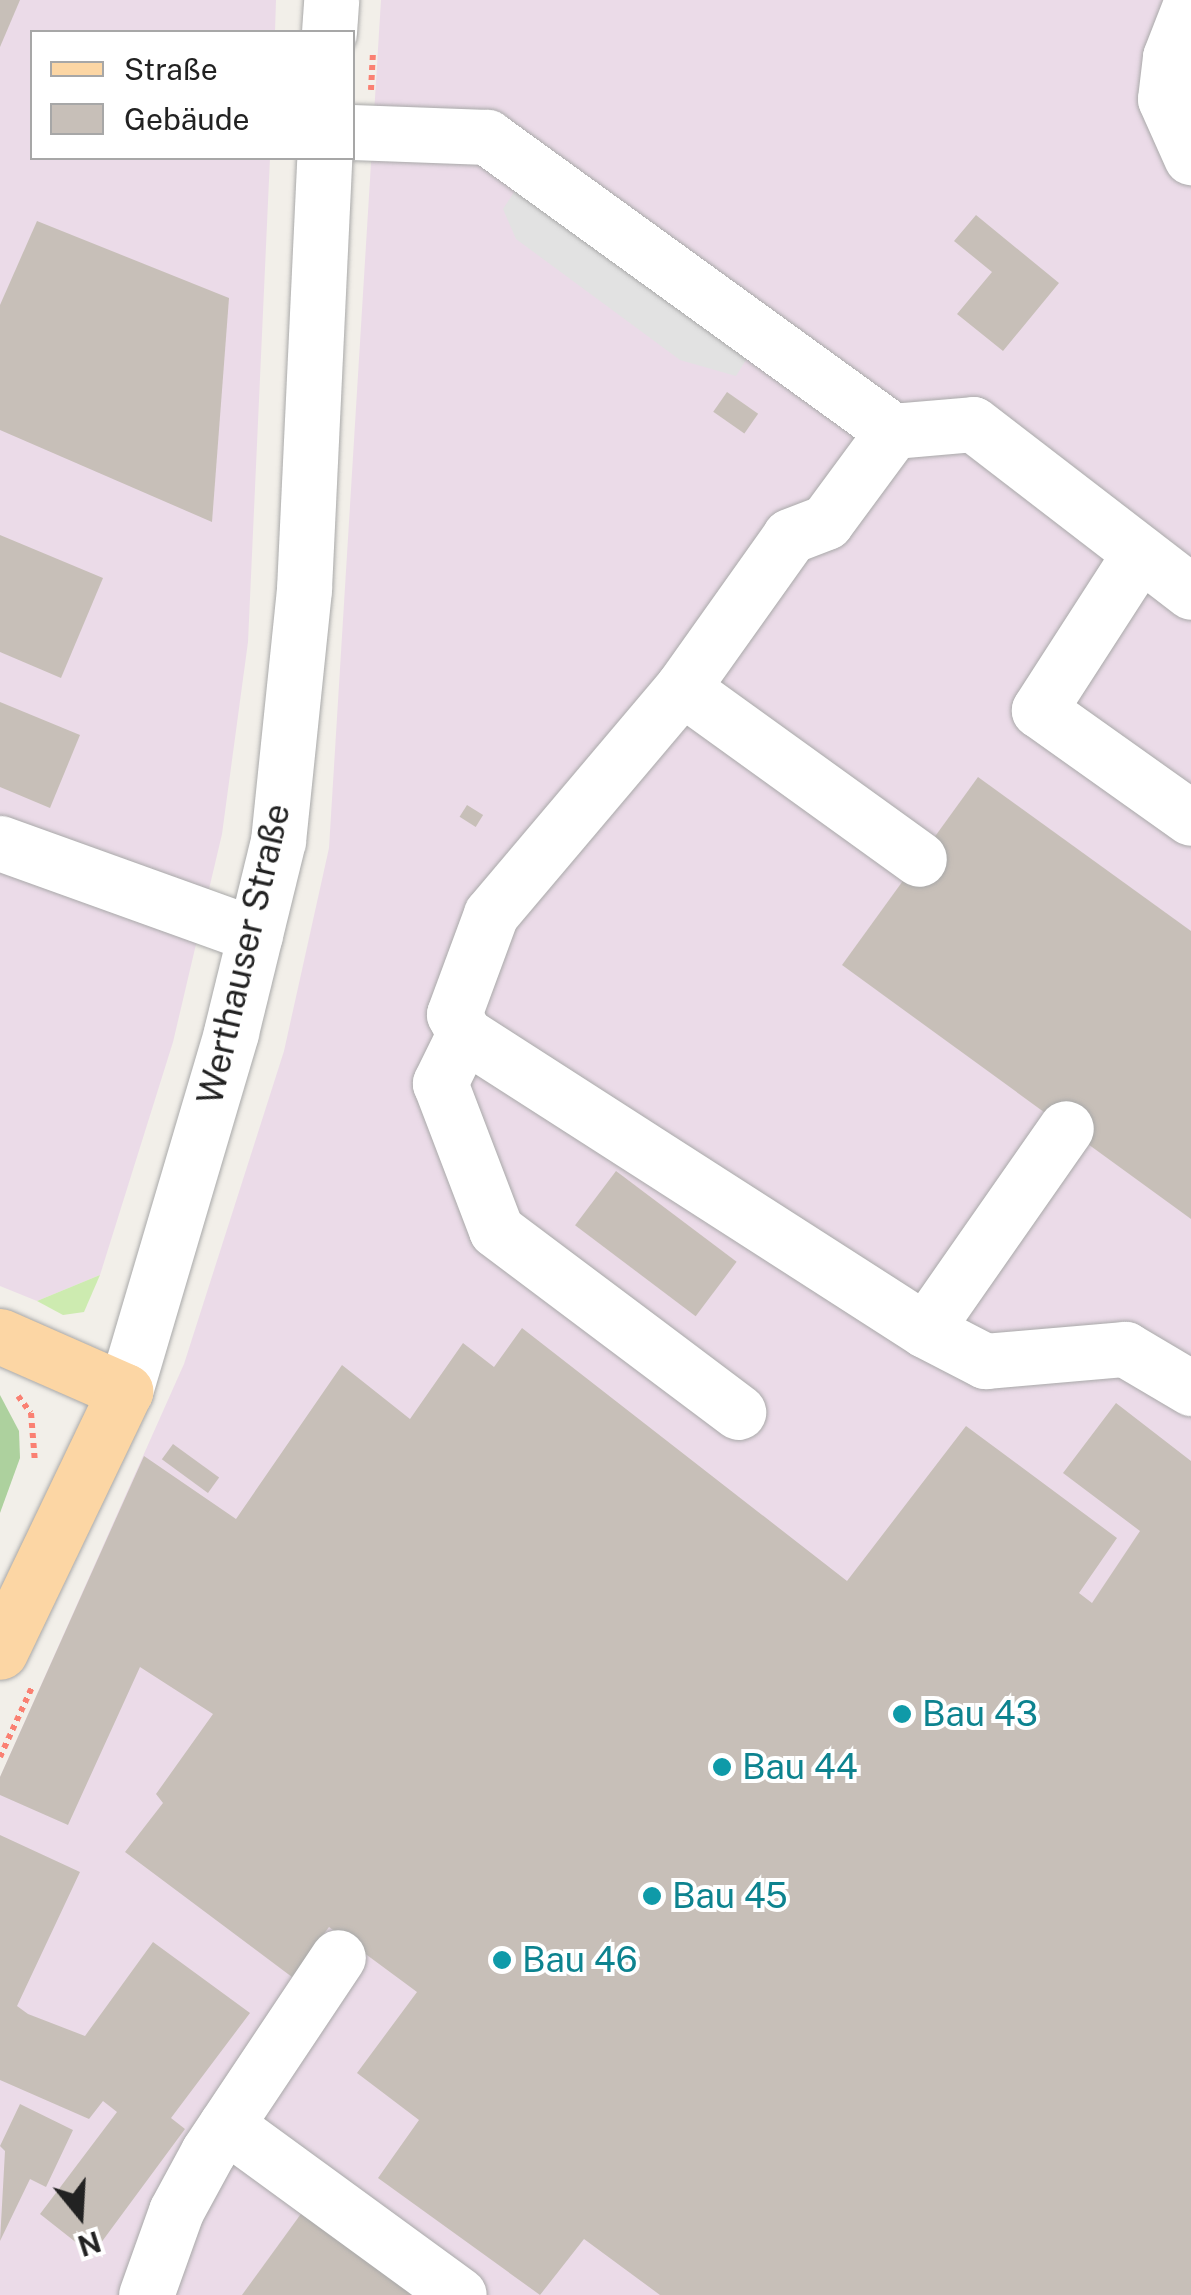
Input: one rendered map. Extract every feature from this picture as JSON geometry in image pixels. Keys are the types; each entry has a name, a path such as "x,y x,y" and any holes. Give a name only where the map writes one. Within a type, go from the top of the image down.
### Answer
{"main road":[{"path":"3,1359 124,1391"},
{"name":"Werthauser Straße","path":"0,1652 124,1391"}],"street":[{"path":"329,30 330,0"},
{"path":"1191,2 1170,58 1165,99 1191,157"},
{"path":"355,132 487,137 893,432 974,424 1191,592"},
{"name":"Werthauser Straße","path":"124,1391 278,842 304,589 324,160"},
{"path":"893,432 826,522 790,536 682,688 490,914 454,1014 464,1034 925,1330 986,1361 1125,1349 1191,1388"},
{"path":"1140,553 1040,710 1191,818"},
{"path":"682,688 919,859"},
{"path":"0,843 255,935"},
{"path":"464,1034 440,1082 496,1230 738,1412"},
{"path":"925,1330 1066,1128"},
{"path":"146,2295 176,2211 226,2125 338,1957"},
{"path":"226,2125 459,2295"}],"path":[{"path":"3,1359 31,1412 39,1452 33,1470"}],"shaded area":[{"path":"0,0 276,0 275,30 30,30 30,160 270,160 248,642 222,834 173,1042 100,1275 37,1301 0,1286"},
{"path":"381,0 1191,0 1191,2295 0,2295 0,1777 184,1364 284,1051 329,848"},
{"path":"530,168 761,336 736,376 680,360 516,239 503,209"}],"green space":[{"path":"100,1275 84,1312 63,1315 37,1301"},
{"path":"0,1395 19,1431 20,1458 0,1513"}],"building":[{"path":"0,0 20,0 0,47"},
{"path":"976,215 1059,283 1003,351 957,314 992,272 954,241"},
{"path":"37,221 229,298 212,522 0,430 0,305"},
{"path":"727,392 758,414 744,433 713,412"},
{"path":"0,535 103,578 61,678 0,652"},
{"path":"0,702 80,735 50,808 0,787"},
{"path":"978,777 1191,931 1191,1219 842,965"},
{"path":"467,805 483,815 476,827 460,817"},
{"path":"616,1171 737,1262 696,1316 575,1225"},
{"path":"522,1328 847,1581 966,1426 1117,1538 1079,1593 1092,1603 1140,1531 1063,1473 1116,1403 1191,1461 1191,2295 660,2295 584,2239 540,2295 378,2178 419,2120 357,2073 417,1992 329,1927 292,1977 125,1852 163,1803 156,1794 213,1714 140,1667 68,1825 0,1795 0,1777 144,1456 236,1519 342,1365 410,1419 463,1343 494,1367"},
{"path":"173,1444 219,1478 208,1493 162,1459"},
{"path":"0,1835 80,1872 17,2006 28,2014 85,2036 153,1942 250,2013 171,2118 185,2129 92,2255 40,2214 117,2112 103,2101 89,2119 0,2080"},
{"path":"20,2104 73,2130 46,2187 30,2179 0,2241 5,2151 0,2146"},
{"path":"311,2200 442,2295 242,2295"}],"place":[{"name":"Bau 43","path":"902,1714"},
{"name":"Bau 44","path":"722,1767"},
{"name":"Bau 45","path":"652,1896"},
{"name":"Bau 46","path":"502,1960"}]}
